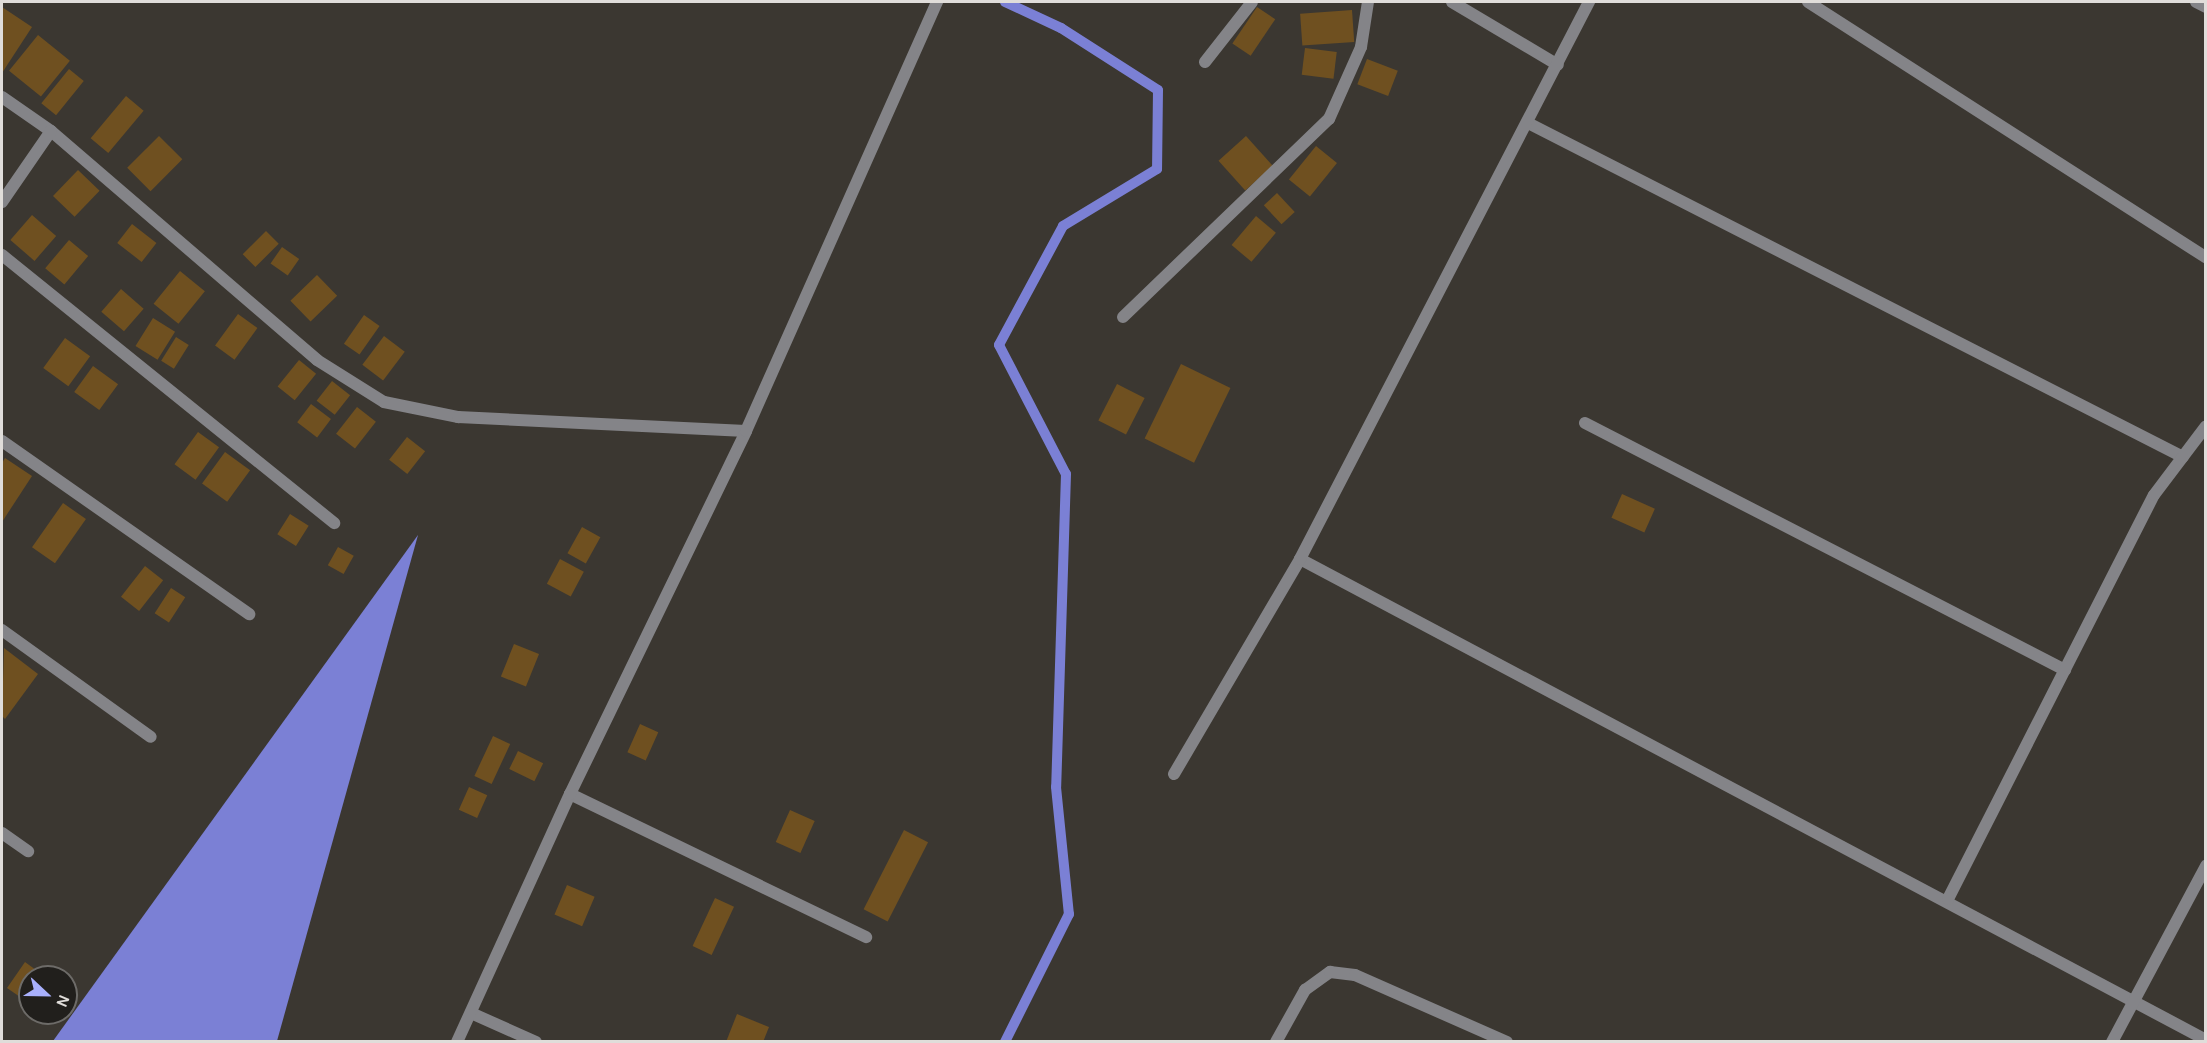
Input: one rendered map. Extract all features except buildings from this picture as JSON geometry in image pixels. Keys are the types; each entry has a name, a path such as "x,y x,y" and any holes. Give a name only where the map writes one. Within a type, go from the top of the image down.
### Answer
{"street":[{"path":"457,1041 570,794 746,431 937,2"},
{"path":"1205,62 1252,2"},
{"path":"1123,317 1329,119 1361,47 1368,2"},
{"path":"1452,2 1558,65"},
{"path":"1174,774 1300,559 1589,2"},
{"path":"1808,2 2205,258"},
{"path":"2196,2 2205,7"},
{"path":"2,97 51,132 317,360 384,402 458,417 746,431"},
{"path":"1528,123 2183,457"},
{"path":"2,202 51,132"},
{"path":"2,255 334,523"},
{"path":"1585,423 2065,670"},
{"path":"1948,899 2154,495 2205,426"},
{"path":"2,441 249,614"},
{"path":"1300,559 1948,899 2205,1040"},
{"path":"2,630 151,737"},
{"path":"570,794 866,937"},
{"path":"2,833 28,851"},
{"path":"2112,1041 2205,866"},
{"path":"1276,1041 1305,990 1330,972 1354,975 1507,1041"},
{"path":"471,1012 536,1041"}],"water":[{"path":"418,535 277,1041 53,1041 65,1025 78,1025 78,1006"}],"waterway":[{"path":"1005,2 1061,28 1158,90 1157,169 1063,226 999,345 1066,474 1056,787 1069,914 1005,1042"}]}
